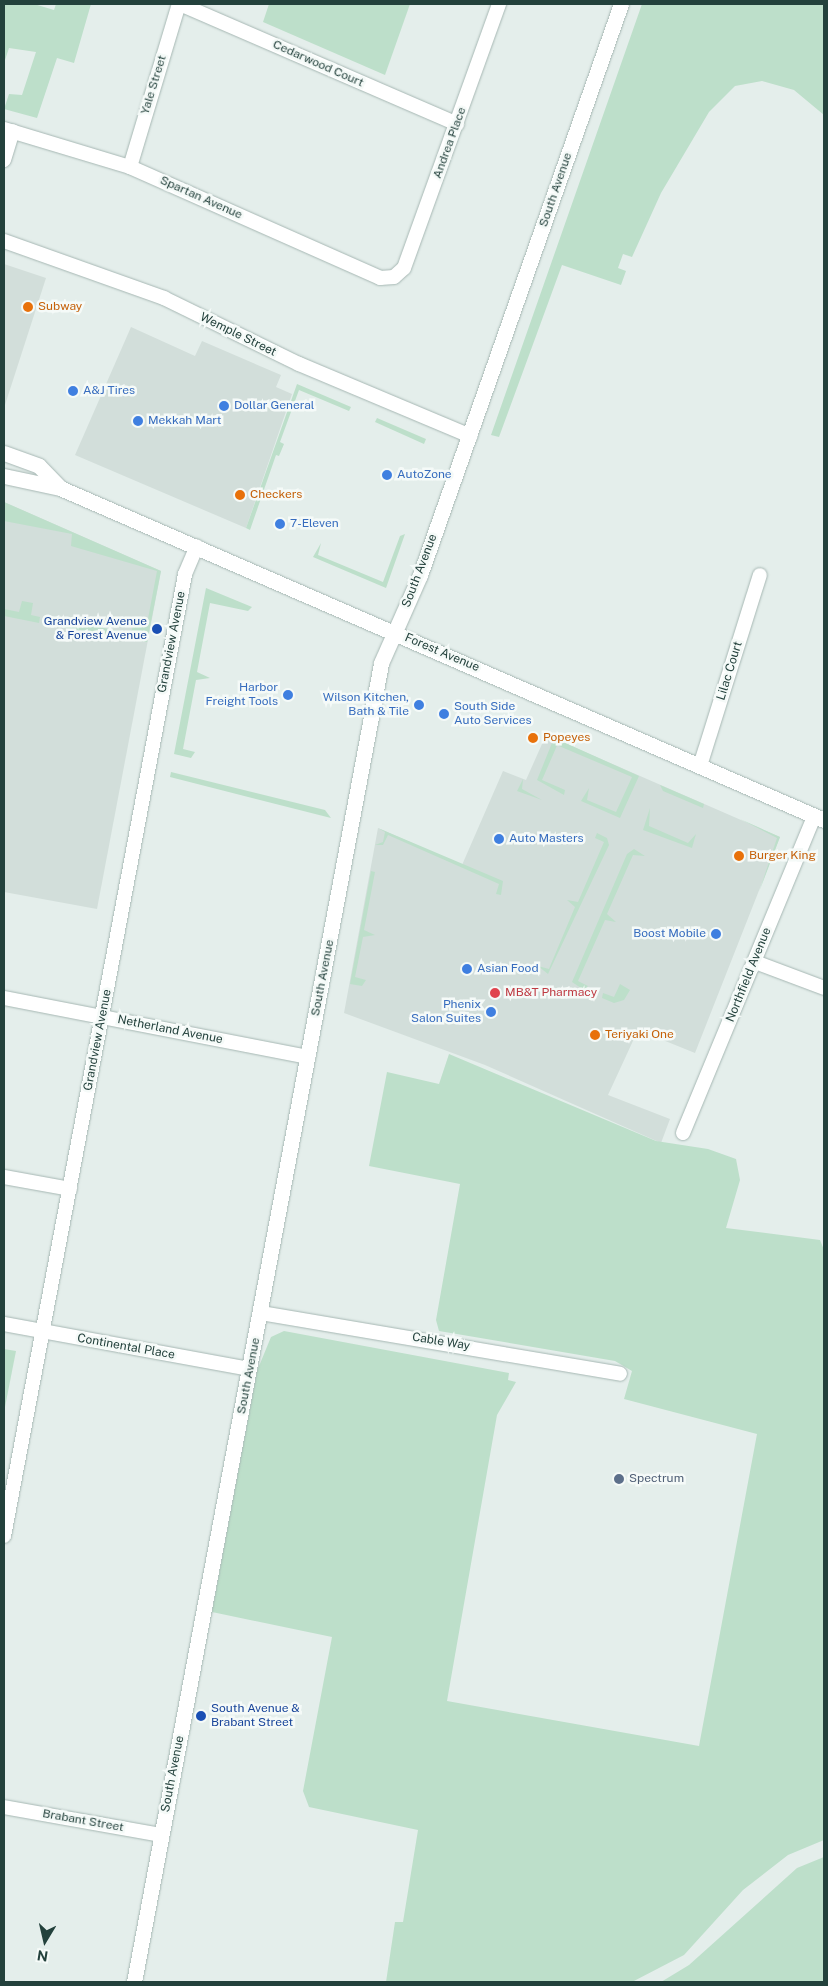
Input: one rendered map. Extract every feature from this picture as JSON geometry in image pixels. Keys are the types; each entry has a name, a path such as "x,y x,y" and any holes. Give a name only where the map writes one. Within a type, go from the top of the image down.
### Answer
{"street":[{"name":"Cedarwood Court","path":"179,4 457,124"},
{"name":"Yale Street","path":"130,167 179,4"},
{"name":"Andrea Place","path":"394,277 404,268 499,4"},
{"name":"South Avenue","path":"134,1982 261,1313 381,663 395,633 470,436 621,4"},
{"name":"Spartan Avenue","path":"8,130 130,167 380,278 394,277"},
{"path":"4,160 8,130"},
{"name":"Wemple Street","path":"4,241 164,298 299,364 470,436"},
{"name":"Forest Avenue","path":"4,453 39,466 60,488"},
{"name":"Forest Avenue","path":"4,476 26,485 60,488 819,818"},
{"name":"Grandview Avenue","path":"4,1536 185,574 197,546"},
{"name":"Lilac Court","path":"700,766 760,575"},
{"name":"Northfield Avenue","path":"683,1133 755,962 819,818"},
{"path":"755,962 824,988"},
{"name":"Netherland Avenue","path":"4,998 308,1057"},
{"path":"4,1177 70,1189"},
{"name":"Cable Way","path":"261,1313 620,1374"},
{"name":"Continental Place","path":"4,1324 249,1369"},
{"name":"Brabant Street","path":"4,1807 161,1835"}],"shaded area":[{"path":"4,264 46,278 4,408"},
{"path":"131,327 195,356 202,341 281,375 276,387 292,394 246,528 75,455"},
{"path":"4,502 161,571 97,909 4,892"},
{"path":"546,735 780,837 695,1053 638,1030 608,1095 670,1119 661,1143 485,1065 344,1013 378,828 462,865 503,771 526,780"}],"green space":[{"path":"4,4 34,4 54,10 56,4 91,4 74,63 57,58 37,118 4,109 9,94 22,95 36,52 9,48 4,63"},
{"path":"269,4 410,4 385,75 263,22"},
{"path":"642,4 824,4 824,115 794,90 762,81 735,86 709,112 661,193 632,257 623,254 618,268 626,271 621,285 562,265 499,437 491,435"},
{"path":"297,384 351,407 349,411 299,390 280,442 284,444 279,456 276,455 250,530 246,528"},
{"path":"377,418 426,439 424,444 375,422"},
{"path":"4,502 161,571 147,642 42,624 43,617 131,633 134,622 147,624 157,571 71,546 72,534 4,521"},
{"path":"405,534 386,588 313,557 321,543 318,555 383,582 400,536"},
{"path":"206,588 252,607 248,611 210,603 197,672 210,678 196,680 183,749 195,752 191,758 174,754"},
{"path":"22,601 33,603 31,615 40,617 39,623 4,616 4,609 19,612"},
{"path":"554,738 559,741 542,780 565,790 564,795 537,780"},
{"path":"561,741 639,776 620,818 581,801 589,788 587,800 616,812 632,777 559,746"},
{"path":"171,772 325,810 331,818 170,777"},
{"path":"523,779 522,789 542,800 517,791"},
{"path":"660,785 704,804 703,808 663,791"},
{"path":"650,808 649,826 688,843 696,834 692,848 643,830"},
{"path":"740,819 780,837 759,892 777,838"},
{"path":"378,828 503,881 501,895 496,894 499,884 388,835 383,845 375,845 383,842 385,832"},
{"path":"597,833 607,838 609,845 548,974 538,966 549,969 575,907 567,900 578,902 604,842 595,838"},
{"path":"634,849 645,856 633,855 607,914 616,922 605,920 578,981 588,986 584,990 572,982 627,854"},
{"path":"371,871 375,872 364,930 375,935 363,937 355,977 366,980 362,986 350,984"},
{"path":"634,927 654,935 655,939 632,931"},
{"path":"620,984 630,990 624,1000 614,1003 602,998 603,993 614,997"},
{"path":"449,1054 656,1141 708,1149 736,1159 740,1180 726,1228 820,1240 824,1250 824,1840 788,1855 743,1890 684,1955 632,1982 386,1982 395,1922 403,1922 418,1830 309,1807 303,1791 332,1637 212,1612 257,1371 271,1337 284,1331 509,1373 508,1380 516,1382 497,1415 447,1701 699,1746 757,1434 624,1399 632,1371 615,1361 439,1331 436,1320 460,1184 369,1166 387,1072 439,1084"},
{"path":"4,1349 16,1351 4,1412"},
{"path":"824,1857 824,1982 661,1982 689,1965 797,1868"}],"place":[{"name":"Subway","path":"28,307"},
{"name":"A&J Tires","path":"73,391"},
{"name":"Dollar General","path":"224,406"},
{"name":"Mekkah Mart","path":"138,421"},
{"name":"AutoZone","path":"387,475"},
{"name":"Checkers","path":"240,495"},
{"name":"7-Eleven","path":"280,524"},
{"name":"Grandview Avenue & Forest Avenue","path":"157,629"},
{"name":"Harbor Freight Tools","path":"288,695"},
{"name":"Wilson Kitchen, Bath & Tile","path":"419,705"},
{"name":"South Side Auto Services","path":"444,714"},
{"name":"Popeyes","path":"533,738"},
{"name":"Auto Masters","path":"499,839"},
{"name":"Burger King","path":"739,856"},
{"name":"Boost Mobile","path":"716,934"},
{"name":"Asian Food","path":"467,969"},
{"name":"MB&T Pharmacy","path":"495,993"},
{"name":"Phenix Salon Suites","path":"491,1012"},
{"name":"Teriyaki One","path":"595,1035"},
{"name":"Spectrum","path":"619,1479"},
{"name":"South Avenue & Brabant Street","path":"201,1716"}]}
